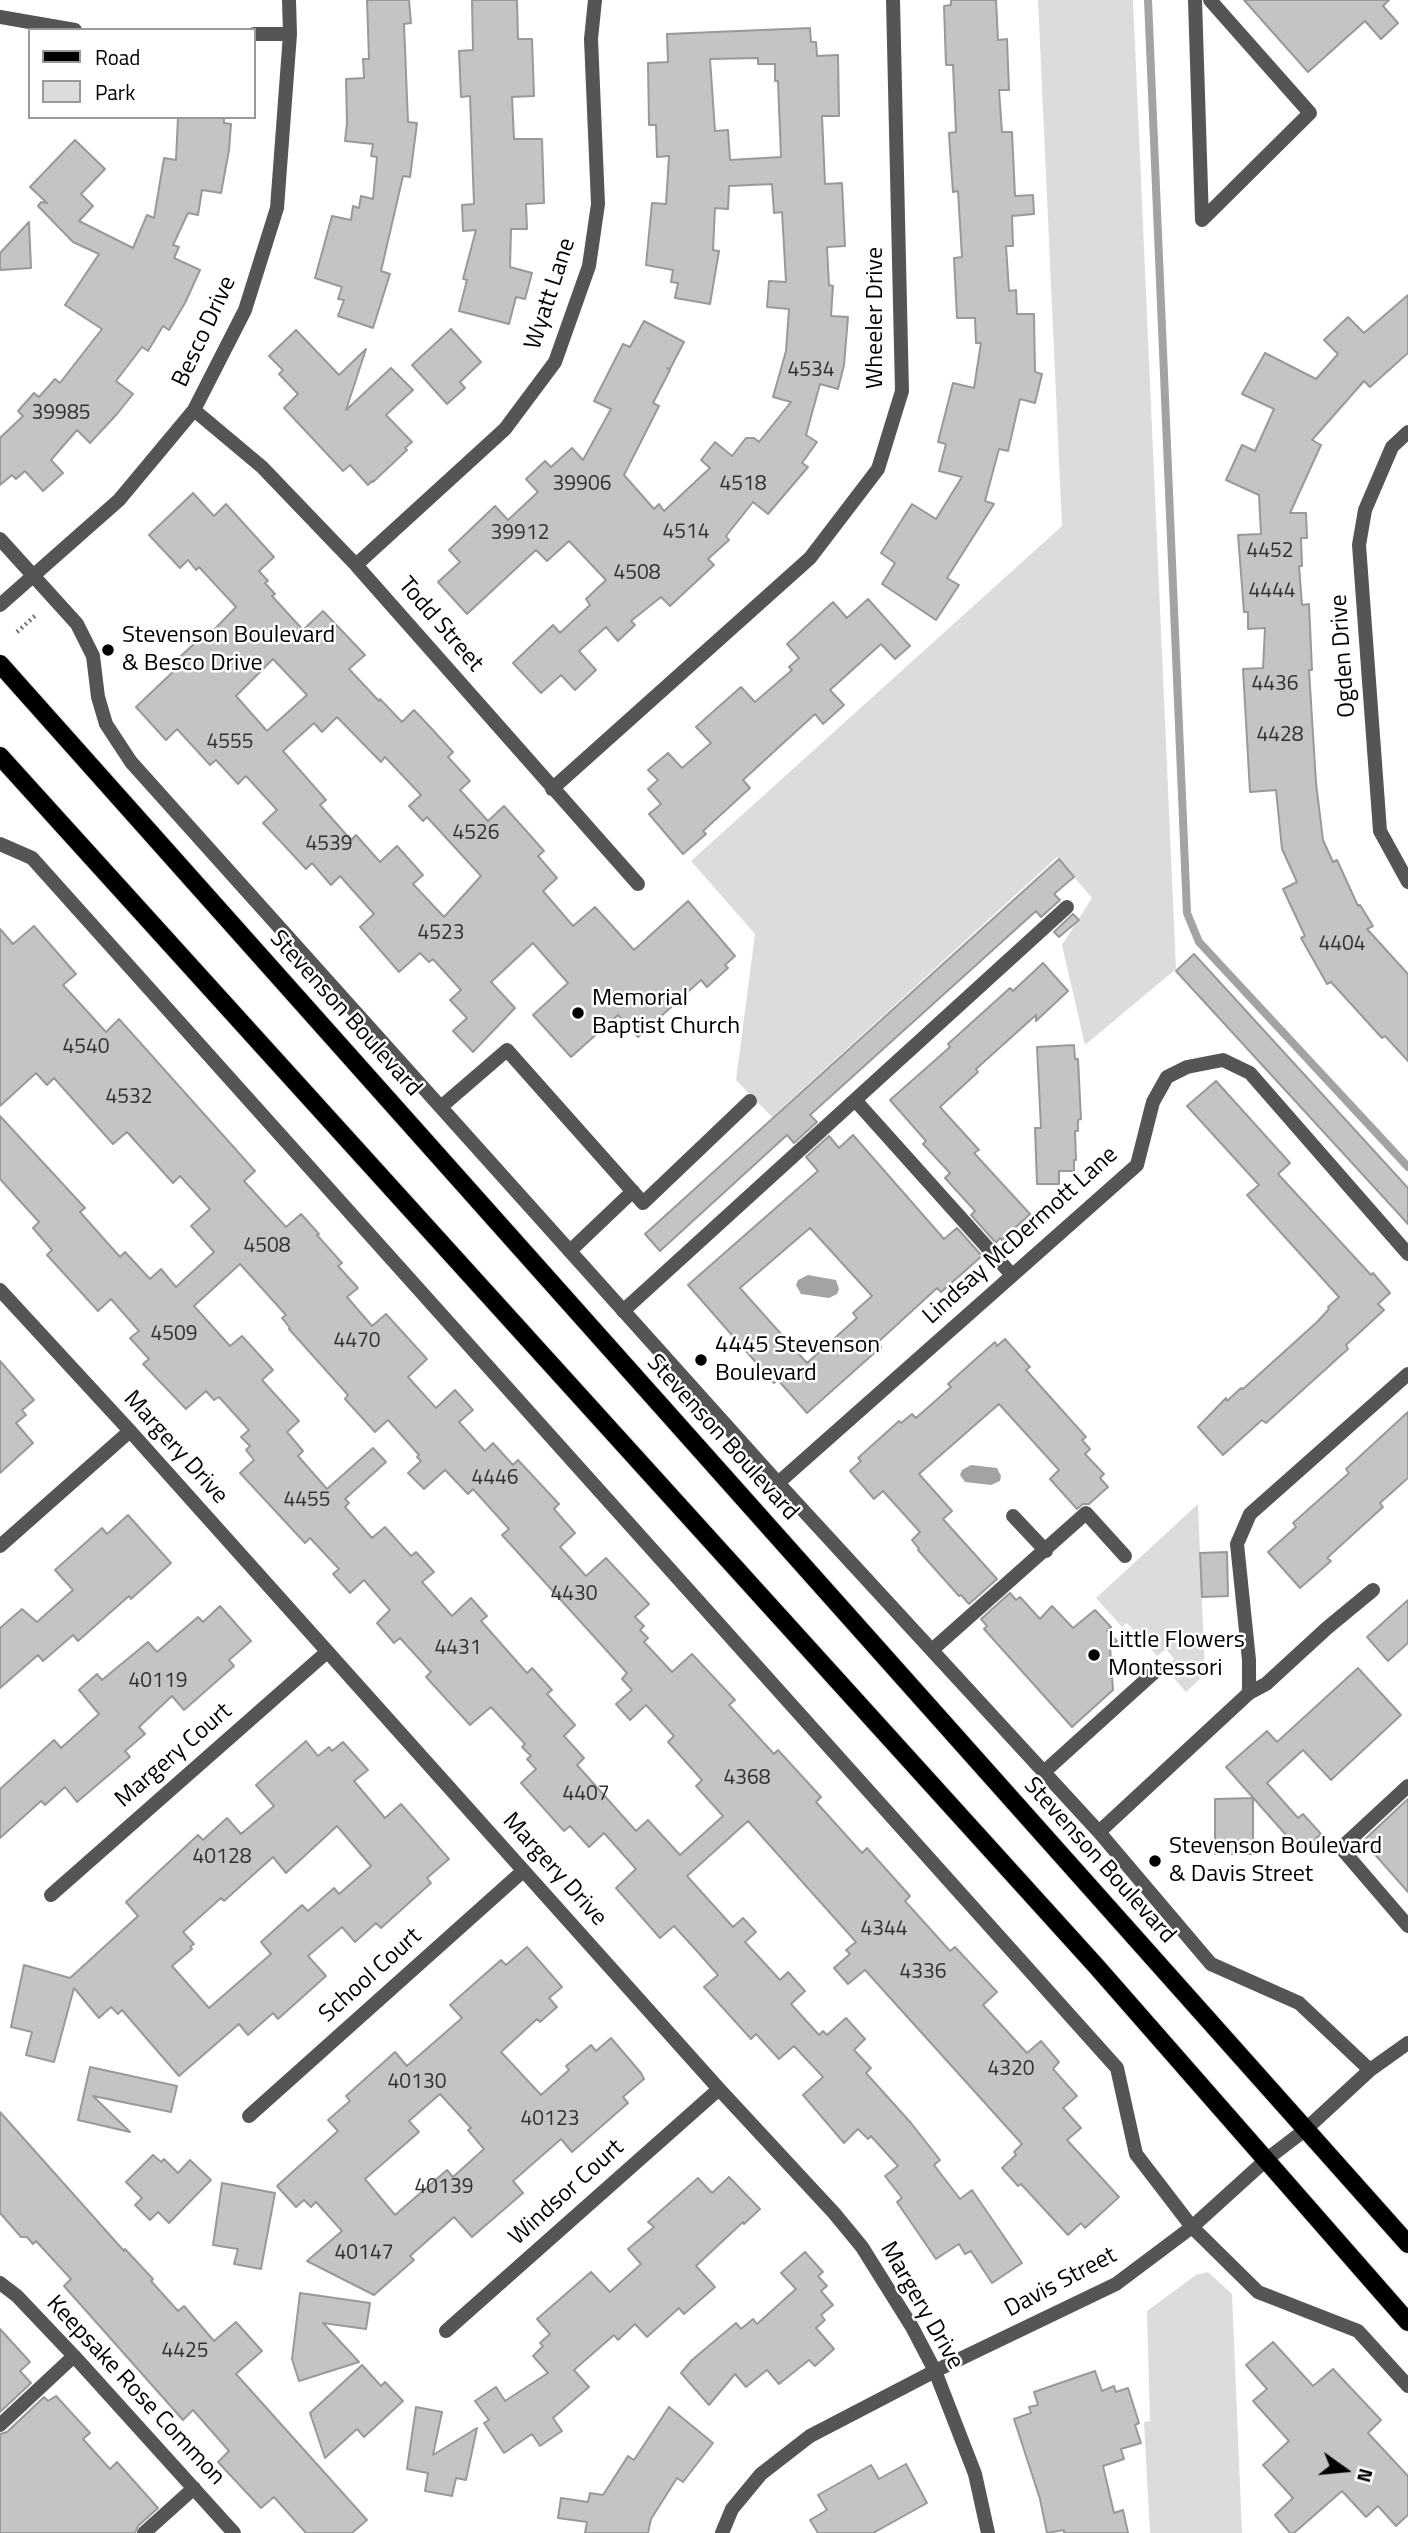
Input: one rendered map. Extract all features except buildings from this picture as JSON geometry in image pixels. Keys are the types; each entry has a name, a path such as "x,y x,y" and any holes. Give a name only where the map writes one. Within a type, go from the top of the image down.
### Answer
{"main road":[{"name":"Stevenson Boulevard","path":"0,664 1408,2244"},
{"path":"0,756 1078,1946 1408,2322"}],"street":[{"name":"Besco Drive","path":"0,605 118,500 194,410 245,310 277,208 290,34 289,0"},
{"name":"Wyatt Lane","path":"356,565 505,429 555,362 589,266 598,204 591,39 595,0"},
{"name":"Wheeler Drive","path":"552,789 810,558 878,470 902,391 893,0"},
{"path":"1195,0 1202,220 1310,113 1210,0"},
{"path":"0,20 60,28"},
{"path":"256,34 290,34"},
{"name":"Todd Street","path":"194,410 262,467 356,565 638,884"},
{"name":"Ogden Drive","path":"1408,432 1392,447 1365,510 1359,545 1380,831 1408,882"},
{"name":"Stevenson Boulevard","path":"0,540 77,624 93,656 98,698 106,723 131,762 778,1483 1099,1832 1211,1964 1299,2003 1370,2070"},
{"path":"0,844 32,858 1117,2068 1136,2154 1192,2227 1258,2292 1358,2331 1408,2386"},
{"path":"623,1311 1068,907"},
{"path":"442,1106 507,1050 643,1203 750,1101"},
{"name":"Lindsay McDermott Lane","path":"778,1483 1137,1165 1153,1102 1167,1077 1187,1067 1223,1060 1250,1073 1408,1254"},
{"path":"855,1100 1012,1275"},
{"path":"570,1251 633,1191"},
{"name":"Margery Drive","path":"0,1290 130,1431 862,2247 912,2327 934,2371 975,2474 988,2533"},
{"path":"1249,1693 1250,1660 1237,1544 1250,1514 1408,1374"},
{"path":"0,1546 130,1431"},
{"path":"932,1650 1086,1513 1125,1556"},
{"path":"1013,1516 1046,1551"},
{"path":"1099,1832 1249,1693 1266,1684 1373,1590"},
{"name":"Margery Court","path":"51,1895 327,1652"},
{"path":"1044,1772 1159,1668"},
{"path":"1408,1786 1340,1848 1408,1926"},
{"name":"School Court","path":"249,2116 523,1871"},
{"name":"Davis Street","path":"722,2533 732,2509 761,2474 810,2436 934,2371 1116,2284 1192,2227 1370,2070 1408,2043"},
{"name":"Windsor Court","path":"446,2332 719,2089"},
{"name":"Keepsake Rose Common","path":"0,2283 17,2296 74,2356 234,2533"},
{"path":"0,2425 74,2356"},
{"path":"144,2533 194,2488"}],"path":[{"path":"17,632 37,614"}],"green space":[{"path":"1038,0 1133,0 1176,969 1085,1045 1062,945 1092,898 1057,857 772,1117 736,1080 755,934 691,861 1062,526"},
{"path":"1198,1504 1205,1674 1186,1692 1165,1668 1174,1659 1166,1649 1157,1656 1127,1623 1122,1627 1096,1598"},
{"path":"1208,2272 1232,2294 1242,2533 1150,2533 1144,2422 1150,2421 1147,2311 1196,2275"}],"shaded area":[{"path":"808,1275 836,1280 839,1289 837,1294 829,1298 801,1294 796,1285 798,1280"},
{"path":"971,1465 997,1468 1000,1481 991,1485 965,1482 960,1475 962,1470"}],"waterway":[{"path":"1148,0 1187,913 1199,942 1408,1167"}],"place":[{"name":"Stevenson Boulevard & Besco Drive","path":"108,650"},
{"name":"Memorial Baptist Church","path":"578,1013"},
{"name":"4445 Stevenson Boulevard","path":"701,1360"},
{"name":"Little Flowers Montessori","path":"1094,1655"},
{"name":"Stevenson Boulevard & Davis Street","path":"1155,1861"}]}
